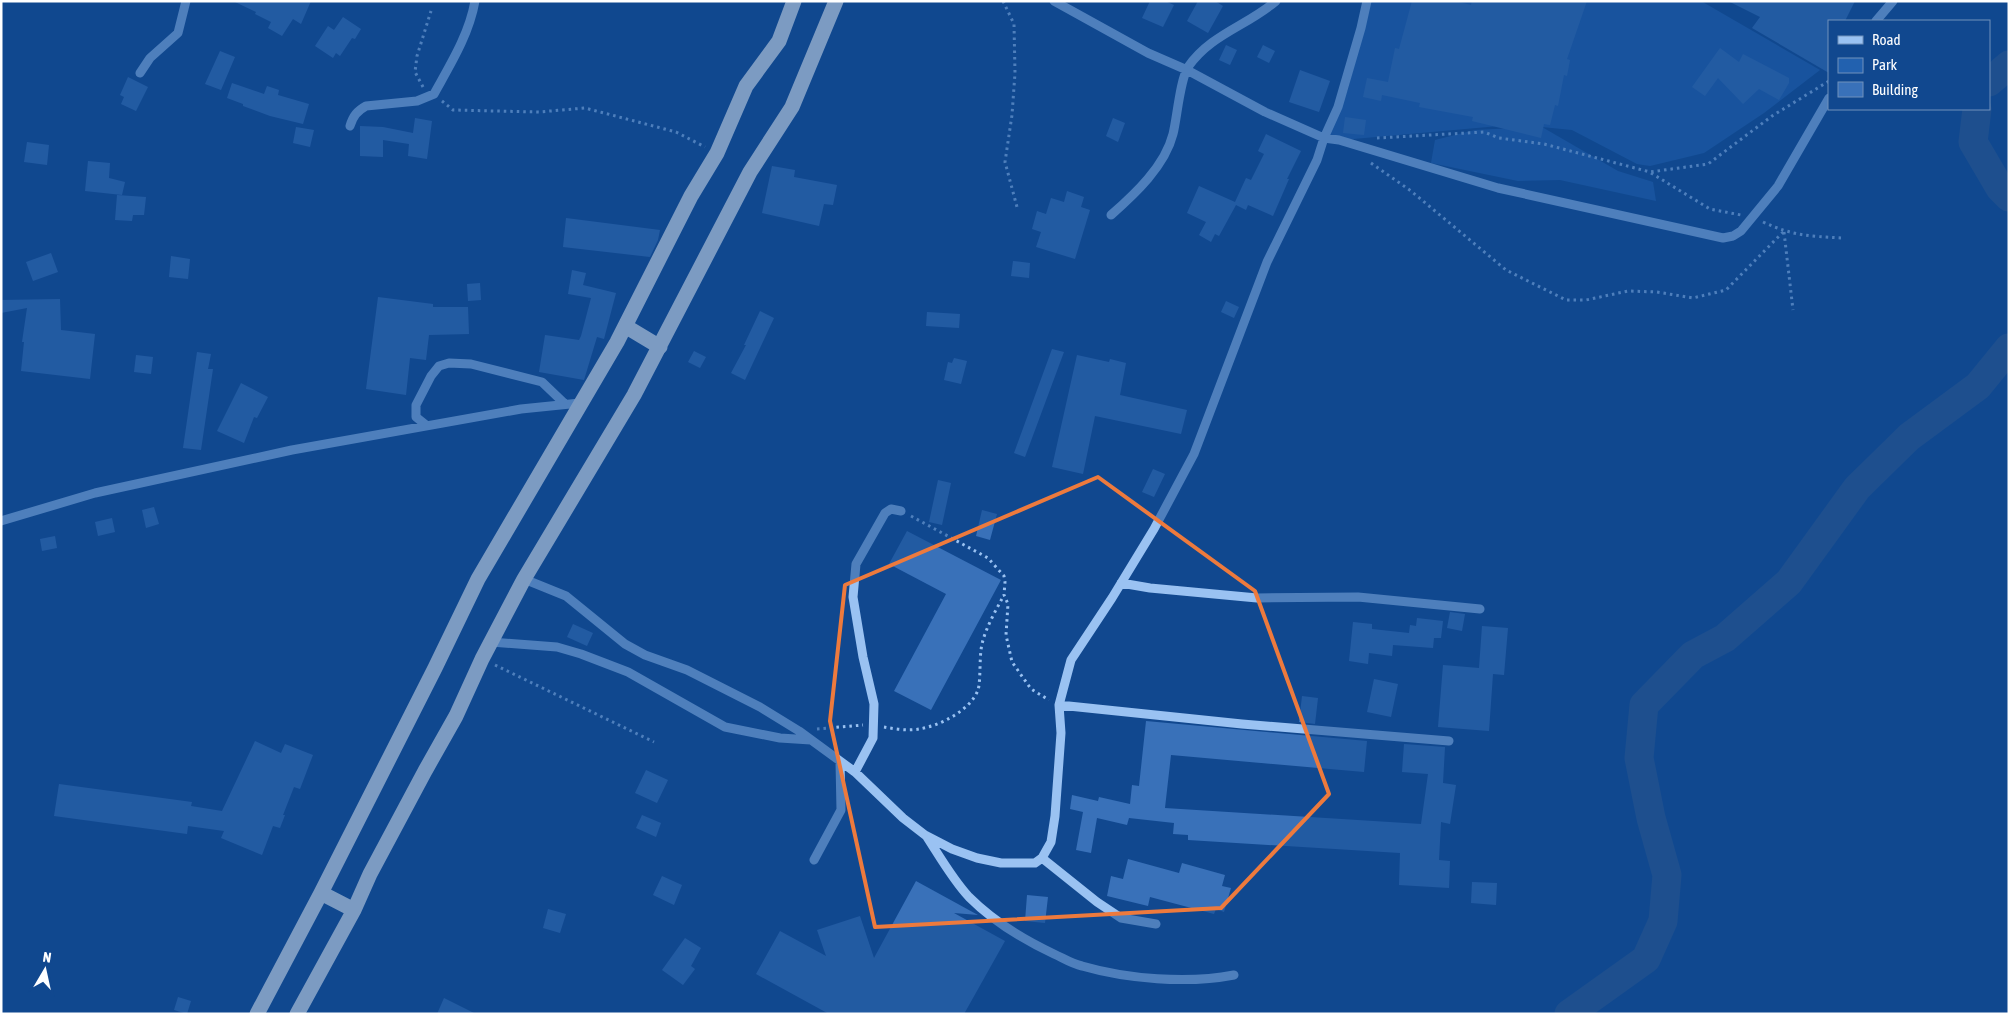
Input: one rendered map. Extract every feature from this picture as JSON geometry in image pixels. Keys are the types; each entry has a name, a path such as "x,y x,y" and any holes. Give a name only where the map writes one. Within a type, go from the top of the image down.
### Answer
{"highway":[{"path":"257,1014 321,893 478,579 573,404 625,326 691,196 717,153 746,86 778,41 794,1"},
{"path":"298,1014 354,910 370,874 456,716 490,642 524,579 629,403 750,172 792,107 836,1"},
{"path":"625,326 660,347"},
{"path":"321,893 354,910"}],"street":[{"path":"140,73 150,58 178,33 186,1"},
{"path":"350,126 353,116 366,106 417,101 434,94 462,41 473,16 475,1"},
{"path":"1054,1 1148,53 1187,70 1265,112 1324,138 1339,140 1498,188 1724,238 1733,236 1741,231 1778,186 1828,100"},
{"path":"1111,215 1126,203 1154,170 1169,146 1187,70 1199,52 1213,40 1262,14 1276,1"},
{"path":"524,579 566,596 588,616 625,644 645,655 687,670 760,707 799,731 855,772 925,835 952,849 985,860 1001,863 1035,863 1042,858 1051,842 1055,816 1061,733 1059,705 1071,660 1154,529 1194,454 1267,262 1317,160 1324,138 1338,107 1367,1"},
{"path":"1877,20 1893,1"},
{"path":"426,426 416,417 416,405 431,376 439,366 448,363 471,364 542,382 573,404"},
{"path":"1,521 95,493 292,450 521,409 573,404"},
{"path":"855,772 873,738 874,724 874,704 863,657 853,597 856,564 886,513 890,509 901,511"},
{"path":"1121,583 1150,588 1257,598 1358,597 1480,609"},
{"path":"490,642 557,647 628,672 725,727 780,738 811,740"},
{"path":"1059,705 1232,723 1449,741"},
{"path":"814,860 841,810 840,761"},
{"path":"925,835 967,895 990,916 1030,943 1080,966 1126,976 1218,978 1234,975"},
{"path":"1042,858 1097,902 1122,918 1156,924"}],"path":[{"path":"1003,1 1014,24 1016,73 1005,162 1017,207"},
{"path":"431,11 417,56 415,72 422,86 454,110 539,112 586,108 676,132 717,153"},
{"path":"1368,139 1484,132 1498,138 1544,144 1650,172 1708,164 1772,116 1828,82"},
{"path":"1363,157 1411,191 1506,270 1566,300 1586,300 1628,291 1658,292 1693,298 1726,290 1784,232 1793,310"},
{"path":"901,511 988,558 1004,576 1004,595 1008,604 1006,635 1012,662 1031,689 1059,705"},
{"path":"799,731 874,724 896,729 919,729 942,722 969,704 978,689 982,643 1004,595"},
{"path":"482,659 654,742"}],"highlighted area":[{"path":"1098,477 1255,591 1329,794 1221,908 875,927 830,721 845,585"}],"green space":[{"path":"1371,1 1701,1 1820,70 1764,113 1704,153 1650,166 1637,164 1572,130 1542,127 1618,171 1653,182 1656,201 1560,180 1518,181 1431,163 1435,140 1475,130 1538,127 1521,124 1342,140 1329,135 1348,89"}],"building":[{"path":"233,1 311,1 301,24 293,19 282,36 268,28 271,22"},
{"path":"1150,1 1165,1 1174,5 1163,27 1142,18"},
{"path":"1198,1 1215,1 1223,6 1208,33 1187,21"},
{"path":"1412,1 1455,1 1471,5 1472,1 1587,1 1567,59 1570,60 1567,76 1564,75 1558,106 1555,105 1550,125 1544,124 1541,138 1472,121 1473,117 1419,107 1420,103 1382,95 1381,101 1363,97 1367,78 1388,82 1395,48 1399,49"},
{"path":"1728,1 1855,1 1846,20 1828,20 1828,72 1752,28 1760,17"},
{"path":"343,17 361,29 355,39 352,38 340,56 336,53 333,58 315,46 328,26 334,30"},
{"path":"1226,45 1237,50 1230,65 1219,60"},
{"path":"1263,45 1275,51 1269,63 1257,57"},
{"path":"1720,48 1739,62 1743,54 1789,78 1789,83 1779,100 1759,89 1743,104 1718,78 1705,96 1692,87"},
{"path":"220,51 235,57 221,90 205,84"},
{"path":"1300,70 1330,81 1319,112 1289,102"},
{"path":"128,77 148,87 136,111 121,104 124,97 120,95"},
{"path":"232,83 264,94 267,86 279,90 278,95 309,104 303,124 270,116 227,98"},
{"path":"1345,117 1366,120 1364,135 1343,133"},
{"path":"415,118 432,121 427,159 408,156 409,144 383,140 383,157 360,156 360,126 383,127 413,133"},
{"path":"1113,118 1125,123 1118,142 1106,136"},
{"path":"296,127 314,130 310,147 293,143"},
{"path":"1266,134 1301,151 1287,179 1289,179 1273,216 1248,205 1246,210 1236,205 1219,236 1215,234 1211,242 1199,235 1206,222 1187,213 1199,186 1235,202 1246,178 1251,180 1264,154 1258,151"},
{"path":"27,142 49,145 47,165 24,162"},
{"path":"88,161 110,163 109,178 125,182 122,195 85,191"},
{"path":"772,166 795,170 794,177 837,185 833,205 824,204 819,226 762,213"},
{"path":"1067,191 1084,197 1081,207 1090,210 1075,259 1036,247 1041,232 1032,229 1037,211 1046,214 1051,198 1064,202"},
{"path":"117,195 146,197 144,215 133,215 132,221 115,220"},
{"path":"566,218 660,230 658,240 650,257 563,247"},
{"path":"51,253 58,272 33,281 26,262"},
{"path":"171,256 190,259 188,279 169,277"},
{"path":"1013,261 1030,263 1029,278 1011,276"},
{"path":"572,270 586,273 583,285 616,293 604,339 597,337 584,380 539,372 545,335 579,340 581,336 591,298 568,294"},
{"path":"480,283 481,300 468,301 467,284"},
{"path":"378,297 433,304 433,307 468,307 469,334 429,335 426,360 410,358 406,395 366,389"},
{"path":"60,299 61,330 95,334 90,379 21,371 24,342 22,342 27,308 1,313 1,300"},
{"path":"1226,301 1239,307 1234,318 1221,312"},
{"path":"760,311 774,318 745,380 731,373 746,345 744,345"},
{"path":"927,312 960,314 959,328 926,326"},
{"path":"1052,349 1064,352 1025,457 1014,453"},
{"path":"694,351 706,357 700,368 688,362"},
{"path":"197,352 211,354 208,369 213,369 201,450 183,448"},
{"path":"136,355 153,357 151,374 134,372"},
{"path":"1077,355 1109,362 1110,359 1126,363 1120,395 1187,410 1181,434 1095,416 1083,474 1052,467"},
{"path":"954,358 967,361 961,384 944,380 948,362 952,363"},
{"path":"241,383 268,397 257,418 254,417 244,443 217,431"},
{"path":"1153,469 1165,474 1154,497 1142,492"},
{"path":"938,480 951,483 942,525 929,522"},
{"path":"154,507 159,524 146,528 142,510"},
{"path":"982,510 997,514 990,540 976,536"},
{"path":"112,518 115,532 98,536 95,522"},
{"path":"907,531 1001,580 931,710 894,691 946,594 889,564"},
{"path":"55,536 57,548 42,551 40,539"},
{"path":"1450,612 1465,614 1462,631 1447,628"},
{"path":"1417,618 1443,621 1441,638 1434,638 1433,648 1393,645 1392,656 1369,653 1368,664 1349,661 1353,622 1372,624 1372,629 1409,633 1410,625 1416,626"},
{"path":"573,624 593,633 587,646 567,637"},
{"path":"1482,626 1508,628 1504,675 1493,674 1489,731 1438,727 1443,665 1479,668"},
{"path":"1374,679 1398,684 1391,717 1367,712"},
{"path":"1302,696 1318,698 1315,724 1299,722"},
{"path":"1146,721 1367,741 1364,772 1171,755 1165,808 1421,824 1428,774 1402,772 1404,744 1445,747 1443,783 1456,785 1450,824 1441,822 1439,860 1450,861 1449,888 1399,885 1400,853 1188,840 1188,835 1173,834 1174,823 1129,818 1127,825 1097,818 1091,853 1076,850 1083,812 1070,809 1072,795 1098,801 1099,797 1130,804 1132,785 1139,786"},
{"path":"255,741 281,753 285,744 313,755 300,789 294,787 280,828 273,826 262,855 221,838 224,831 188,826 187,834 54,816 59,784 192,802 191,806 222,811"},
{"path":"646,770 668,780 657,803 635,793"},
{"path":"642,815 661,823 656,837 636,828"},
{"path":"1128,859 1179,873 1182,863 1225,875 1222,886 1231,888 1224,912 1216,909 1214,914 1150,897 1148,906 1107,896 1111,876 1123,879"},
{"path":"662,876 682,885 674,905 653,895"},
{"path":"916,881 978,915 954,913 1005,941 964,1014 829,1014 756,974 780,931 826,956 817,930 860,916 874,958"},
{"path":"1472,882 1497,883 1496,905 1471,903"},
{"path":"1027,895 1048,897 1045,923 1025,921"},
{"path":"548,909 566,914 560,933 543,928"},
{"path":"685,938 701,948 691,966 695,969 683,985 662,970"},
{"path":"178,997 191,1001 187,1014 174,1010"},
{"path":"444,998 476,1014 437,1014"}],"waterway":[{"path":"1990,81 2009,65"},
{"path":"1977,110 1973,142 2000,188 2009,197"},
{"path":"1569,1014 1646,959 1663,921 1667,875 1651,818 1639,758 1644,705 1693,655 1725,638 1789,582 1857,488 1909,437 1978,386 2009,348"}]}
